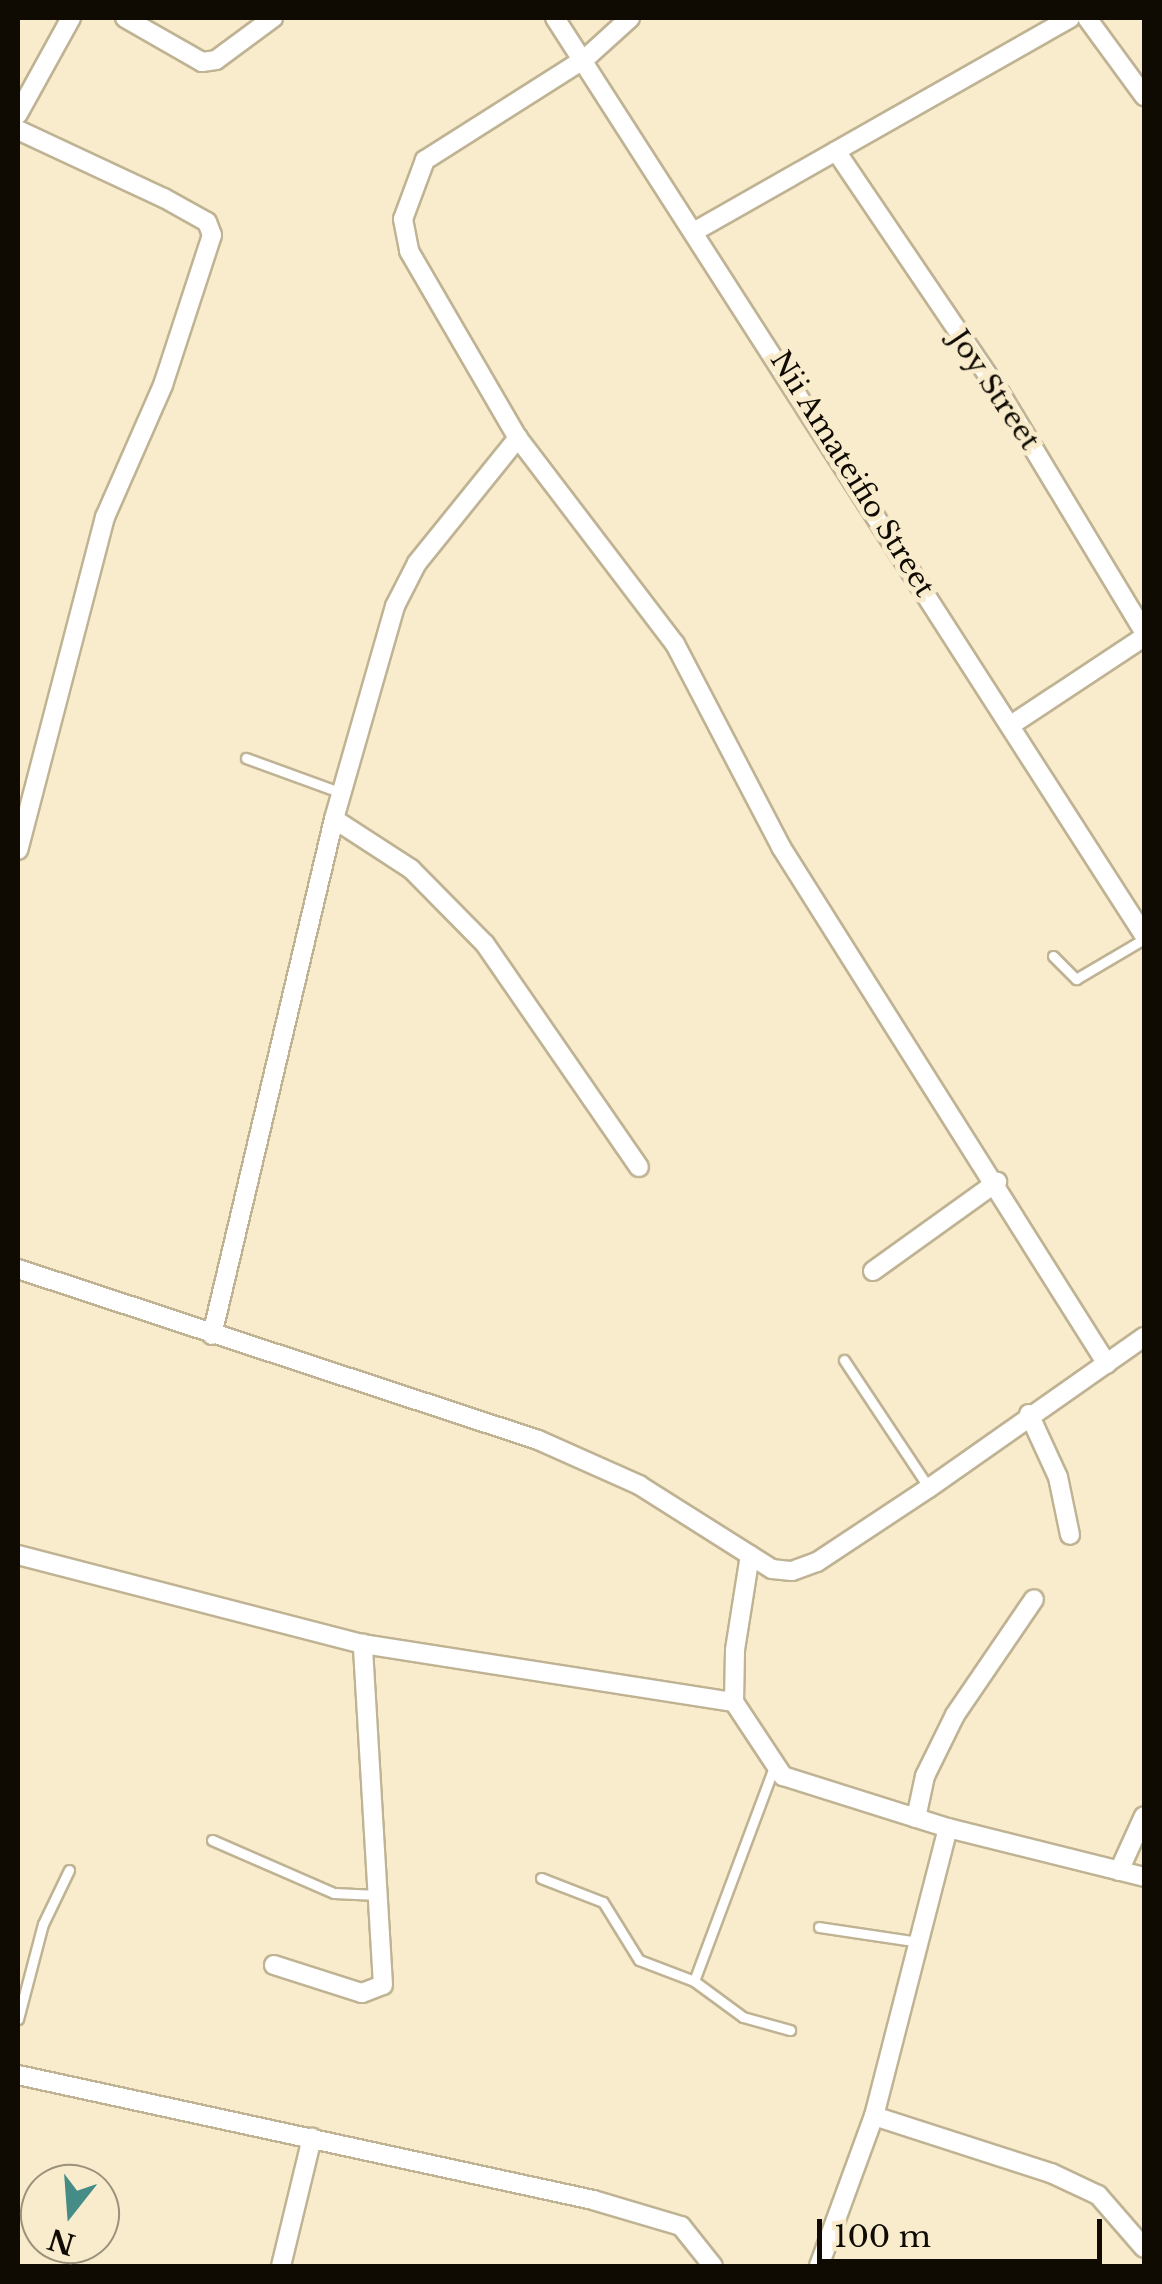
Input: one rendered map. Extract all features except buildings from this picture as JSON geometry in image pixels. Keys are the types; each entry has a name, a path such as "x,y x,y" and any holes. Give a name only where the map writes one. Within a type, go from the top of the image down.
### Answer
{"street":[{"path":"18,114 71,18"},
{"path":"125,18 202,62 216,60 273,18"},
{"name":"Nii Amateifio Street","path":"555,18 586,58 697,230 1144,937"},
{"path":"630,18 586,58 425,160 403,219 409,251 518,438 675,644 781,847 997,1182 1107,1364"},
{"path":"697,230 1070,18"},
{"path":"1086,18 1144,96"},
{"path":"18,130 193,214 207,222 212,235 163,385 104,517 18,850"},
{"name":"Joy Street","path":"836,152 1000,394 1144,634"},
{"path":"212,1335 334,819 396,606 417,562 518,438"},
{"path":"1011,725 1144,634"},
{"path":"334,819 410,869 485,944 639,1168"},
{"path":"873,1270 997,1182"},
{"path":"18,1269 538,1440 639,1486 772,1569 805,1566 929,1488 1144,1337"},
{"path":"1030,1414 1058,1478 1070,1534"},
{"path":"18,1554 363,1644 734,1702"},
{"path":"750,1555 734,1650 734,1702 774,1767 794,1781 948,1828 1144,1877"},
{"path":"916,1818 925,1776 956,1714 1034,1599"},
{"path":"274,1965 374,1992 383,1976 363,1644"},
{"path":"1119,1871 1144,1816"},
{"path":"819,2266 874,2116 948,1828"},
{"path":"18,2075 312,2138 681,2226 713,2266"},
{"path":"874,2116 1051,2173 1098,2195 1144,2248"},
{"path":"281,2266 312,2138"}],"lane":[{"path":"246,758 342,793"},
{"path":"1053,956 1076,979 1144,937"},
{"path":"844,1360 929,1488"},
{"path":"694,1982 774,1767"},
{"path":"212,1840 334,1893 377,1895"},
{"path":"18,2019 43,1924 69,1870"},
{"path":"540,1878 596,1896 639,1960 694,1982 731,2011 790,2030"},
{"path":"819,1927 918,1942"}]}
